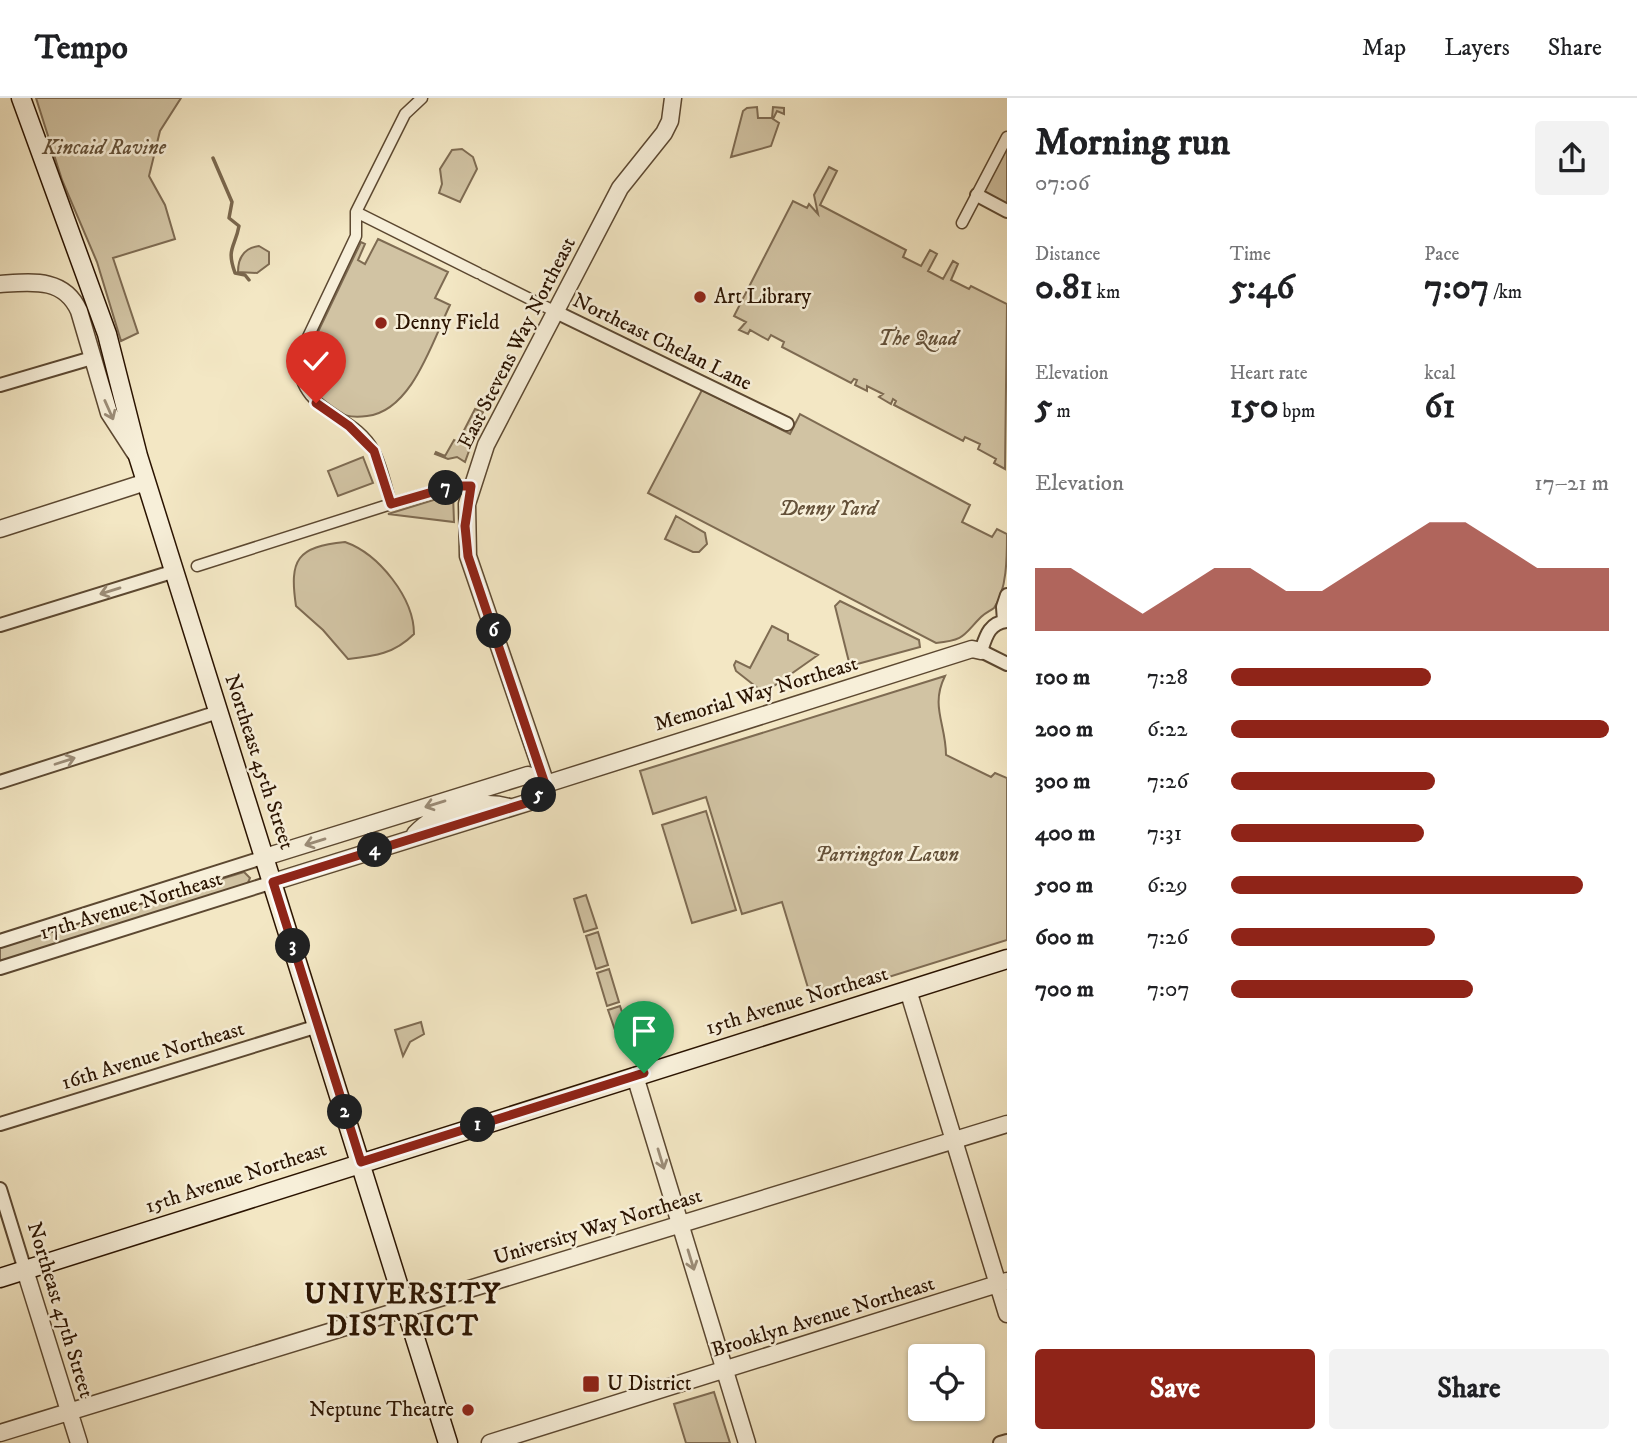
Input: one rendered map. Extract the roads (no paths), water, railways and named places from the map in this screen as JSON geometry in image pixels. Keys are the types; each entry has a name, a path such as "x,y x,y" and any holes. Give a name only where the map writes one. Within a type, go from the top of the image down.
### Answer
{"main road":[{"name":"Northeast 45th Street","path":"21,98 40,157 88,275 120,381 146,482 448,1443"},
{"name":"15th Avenue Northeast","path":"0,1278 1007,959"}],"street":[{"path":"391,504 374,451 349,426 316,403 302,380 299,367 301,349 356,236 356,212 405,114 422,98"},
{"name":"East Stevens Way Northeast","path":"545,784 468,556 465,526 471,486 486,445 620,188 664,133 670,121 673,98"},
{"path":"962,223 1007,137"},
{"path":"977,195 1007,211"},
{"name":"Northeast Chelan Lane","path":"356,212 787,424"},
{"name":"Northeast 45th Street","path":"0,284 43,283 63,290 79,311 108,413 138,456"},
{"path":"0,385 92,358"},
{"path":"0,529 146,482"},
{"path":"197,566 391,504 453,486 471,486"},
{"path":"0,625 175,571"},
{"path":"1007,594 1003,607 1006,621 989,630 981,651 1007,664"},
{"name":"Memorial Way Northeast","path":"357,855 411,838 423,825 435,818 484,802 510,808 536,800 545,784 853,685 972,649 981,651"},
{"path":"0,782 218,712"},
{"name":"Memorial Way Northeast","path":"265,858 528,775 545,784"},
{"path":"273,882 357,855 349,831"},
{"name":"17th Avenue Northeast","path":"0,941 265,858"},
{"name":"17th Avenue Northeast","path":"0,968 273,882"},
{"path":"908,990 953,1141 1002,1283 1007,1314"},
{"name":"16th Avenue Northeast","path":"0,1124 318,1026"},
{"path":"635,1076 747,1443"},
{"name":"University Way Northeast","path":"0,1433 1007,1124"},
{"name":"Northeast 47th Street","path":"0,1189 79,1443"},
{"name":"Brooklyn Avenue Northeast","path":"491,1443 1002,1283"},
{"path":"1000,1443 1007,1441"}],"waterway":[{"path":"213,158 232,202 229,218 239,226 231,253 232,265 235,273 245,275 249,280"}],"place":[{"name":"Art Library","path":"700,297"},
{"name":"Denny Field","path":"381,323"},
{"name":"U District","path":"591,1384"},
{"name":"Neptune Theatre","path":"468,1410"}],"district":[{"name":"UNIVERSITY DISTRICT","path":"403,1310"}],"park label":[{"name":"Kincaid Ravine","path":"104,148"},
{"name":"The Quad","path":"918,339"},
{"name":"Denny Yard","path":"828,509"},
{"name":"Parrington Lawn","path":"887,855"}]}
